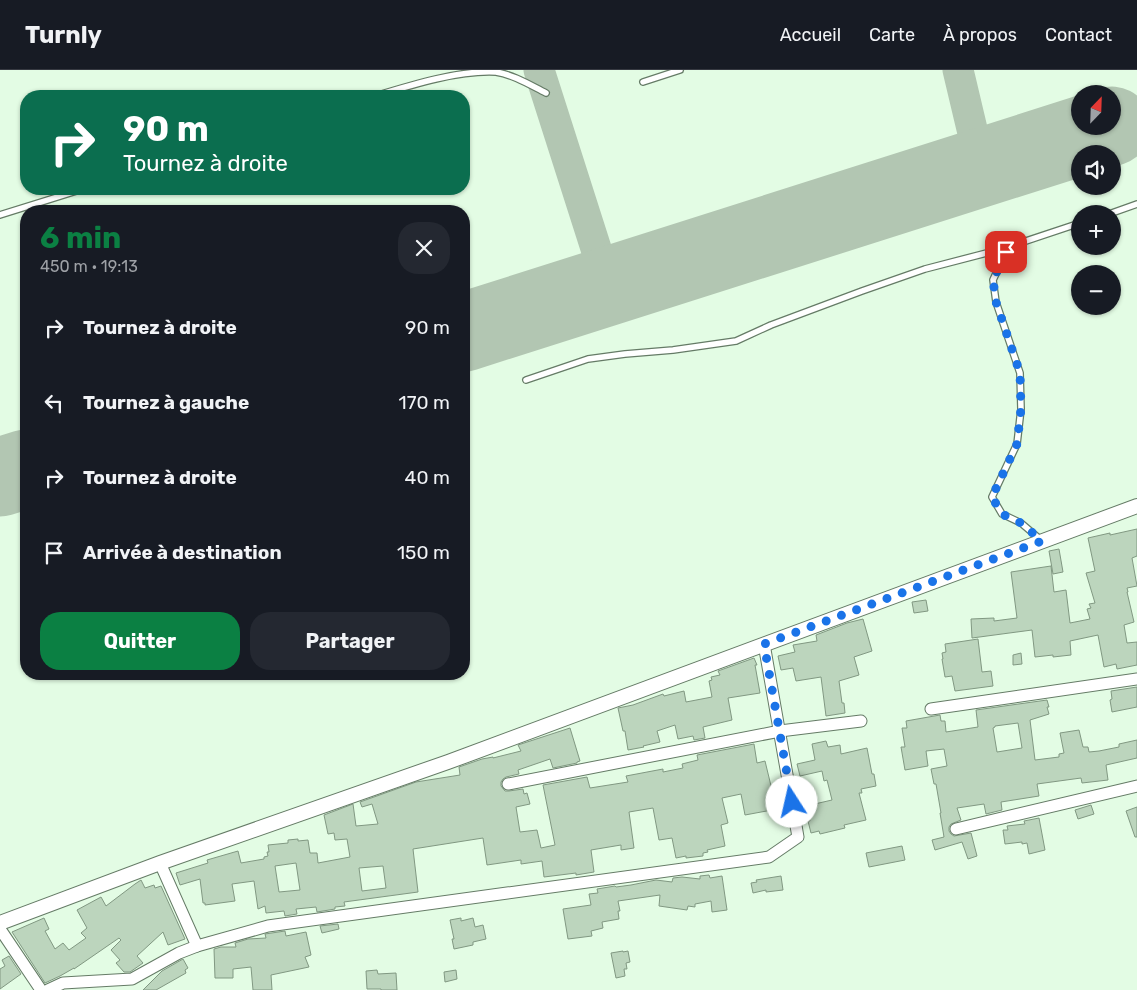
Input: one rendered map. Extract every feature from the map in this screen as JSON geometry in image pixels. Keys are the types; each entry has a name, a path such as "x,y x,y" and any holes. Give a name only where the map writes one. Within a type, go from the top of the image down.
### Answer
{"street":[{"path":"0,923 160,864 439,766 1137,506"},
{"path":"48,990 64,983 132,979 179,953 268,926 769,857 798,837 764,644"},
{"path":"931,709 1137,679"},
{"path":"508,784 780,731 861,721"},
{"path":"956,829 1137,786"},
{"path":"160,864 197,946"},
{"path":"0,929 41,990"}],"lane":[{"path":"396,90 449,74 484,70 498,72 546,93"},
{"path":"643,82 680,70"},
{"path":"32,205 64,195"},
{"path":"1121,210 1137,204"},
{"path":"0,215 20,209"},
{"path":"526,380 588,359 736,341 771,325 907,276 1002,249 1071,226"},
{"path":"1002,249 1006,252 993,280 996,302 1020,373 1021,409 1017,444 992,497 1002,514 1021,523 1042,541"}],"building":[{"path":"1137,529 1137,556 1132,558 1137,586 1127,588 1134,622 1124,625 1127,643 1137,642 1137,665 1117,669 1116,664 1104,667 1098,635 1070,641 1071,655 1053,657 1053,655 1035,657 1032,630 972,638 971,619 994,618 994,621 1017,618 1011,572 1051,566 1054,592 1066,590 1070,623 1090,619 1087,609 1091,608 1089,604 1095,603 1086,573 1095,571 1088,538"},
{"path":"1059,549 1063,572 1053,574 1049,551"},
{"path":"926,600 928,611 914,613 912,602"},
{"path":"863,619 872,651 854,657 859,675 839,681 845,713 826,716 821,677 796,681 793,668 781,670 778,656 795,652 793,645 817,641 816,635"},
{"path":"978,639 982,672 991,671 993,686 955,691 952,676 945,677 942,653 946,652 945,644"},
{"path":"1021,653 1022,664 1013,665 1013,655"},
{"path":"754,658 757,665 755,665 760,693 728,698 732,720 703,727 705,738 694,740 693,736 678,739 675,725 657,731 660,742 628,750 618,708 633,705 663,694 664,696 684,691 686,702 712,697 709,681 712,680 711,677 720,675 718,671"},
{"path":"1137,687 1137,707 1112,712 1111,691"},
{"path":"1047,700 1049,714 1030,720 1035,760 1059,757 1059,754 1064,753 1060,733 1079,730 1083,747 1088,747 1089,752 1119,747 1119,744 1137,740 1137,758 1106,765 1108,780 1082,783 1081,778 1037,784 1039,796 1001,802 1002,810 986,814 984,804 957,808 961,820 951,824 949,831 954,836 971,833 977,856 968,859 962,842 935,850 932,840 944,837 936,784 934,784 931,769 947,766 944,749 926,751 928,766 905,770 901,747 905,747 902,728 907,728 906,721 940,715 941,721 945,721 946,732 978,727 976,710","holes":["1018,723 1022,748 997,752 993,728 995,726"]},
{"path":"570,728 580,761 553,768 550,759 518,770 519,774 506,777 501,782 501,786 505,791 523,789 524,794 527,793 530,804 516,807 520,832 537,830 541,848 555,845 543,785 587,777 590,788 628,782 626,776 663,769 663,772 683,768 682,764 698,760 697,755 754,744 757,763 765,761 772,790 782,788 784,803 771,806 772,810 745,815 741,794 722,798 728,823 721,825 725,846 707,850 708,852 703,853 703,856 686,858 686,856 676,858 672,838 659,840 653,808 629,812 634,848 621,850 621,845 591,850 594,872 576,875 576,873 544,877 542,861 521,864 521,860 487,865 483,838 413,849 418,892 344,902 345,906 317,912 316,907 296,909 297,914 285,916 284,911 266,913 265,906 258,909 254,881 232,884 235,901 205,905 203,903 200,879 180,885 176,873 208,863 207,860 238,851 241,863 264,859 264,857 268,856 268,845 288,843 288,840 308,840 310,853 317,853 318,863 350,857 347,839 335,840 334,833 328,834 324,815 353,804 356,826 378,824 372,804 362,807 360,802 416,782 460,775 459,767 482,759 521,751 518,745","holes":["296,863 300,890 279,892 275,866","383,866 386,888 362,891 359,868"]},
{"path":"826,741 828,747 840,745 841,754 867,748 876,786 861,789 862,793 859,793 866,820 844,825 845,828 820,834 819,831 811,833 806,806 832,800 827,780 824,781 822,771 800,776 797,764 815,760 812,744"},
{"path":"1091,805 1094,814 1078,819 1075,810"},
{"path":"1137,807 1137,837 1135,837 1126,811"},
{"path":"1039,818 1045,850 1029,854 1027,843 1005,844 1003,830 1008,830 1007,826 1025,824 1024,821"},
{"path":"902,846 905,860 869,867 866,853"},
{"path":"709,875 710,878 722,876 727,910 712,912 711,901 695,904 695,907 688,906 687,910 659,906 660,895 618,901 619,919 602,922 603,928 591,931 592,936 568,939 563,909 591,905 589,894 598,893 597,889 656,880 672,882 673,878 682,877 700,879 700,876"},
{"path":"781,876 783,890 766,892 766,890 753,893 751,883 757,882 756,880"},
{"path":"141,880 145,888 154,885 155,888 161,886 185,939 168,945 163,932 137,956 143,963 130,972 124,972 116,963 120,960 111,950 121,940 119,938 74,969 45,983 12,932 44,918 49,929 45,931 55,949 63,943 69,950 86,938 81,933 87,928 77,910 101,897 106,906"},
{"path":"461,918 461,921 473,918 475,927 483,925 486,939 473,942 473,945 454,949 450,920"},
{"path":"338,924 339,929 322,933 320,926"},
{"path":"285,931 286,936 306,932 311,955 305,957 309,967 271,975 272,990 253,990 251,967 233,969 233,978 215,978 214,949 236,947 235,943 248,939 266,938 265,934"},
{"path":"628,951 630,962 626,963 627,969 624,969 625,976 616,978 611,953"},
{"path":"9,956 21,974 0,989 0,969 5,966 2,960"},
{"path":"183,959 188,968 185,970 186,973 156,990 143,990 162,971"},
{"path":"377,970 378,974 396,973 397,990 367,989 366,971"},
{"path":"456,970 457,979 445,982 444,972"}],"taxiway":[{"path":"539,70 608,286"},
{"path":"958,70 981,167"}],"runway":[{"path":"470,330 1084,135"},
{"path":"0,477 20,471"}],"route":[{"path":"792,802 764,644 1042,541 1021,523 1002,514 998,504 992,497 1017,444 1021,409 1020,373 996,302 993,280 1006,252"}]}
